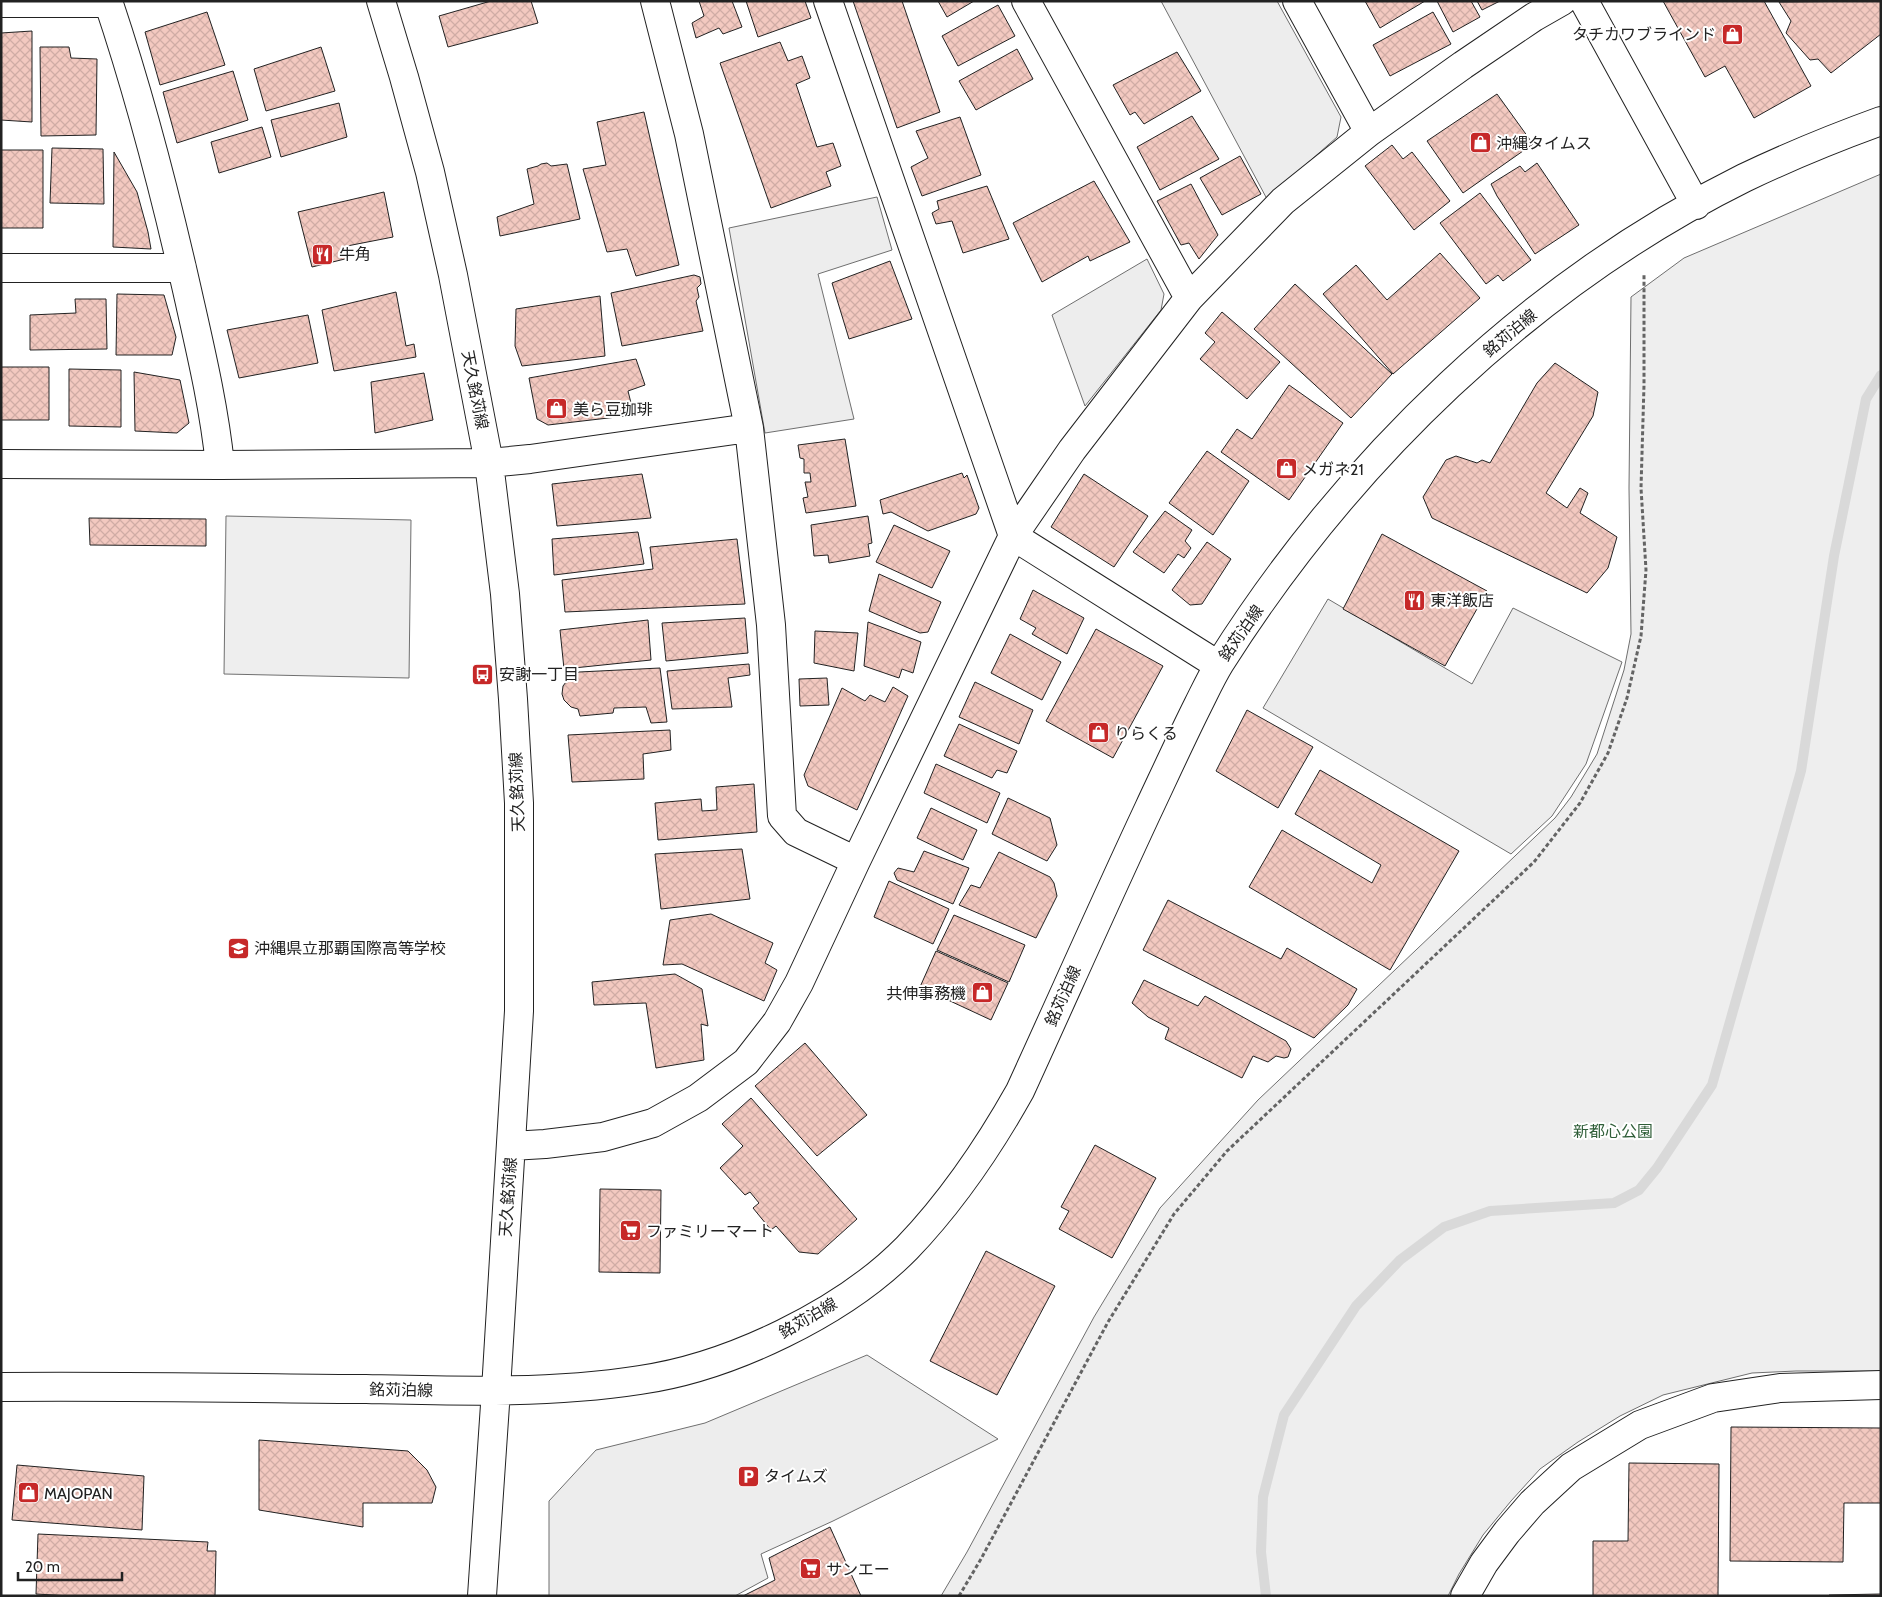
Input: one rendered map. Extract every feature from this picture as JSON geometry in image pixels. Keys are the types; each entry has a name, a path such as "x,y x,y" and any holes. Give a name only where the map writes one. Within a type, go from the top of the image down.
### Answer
{"street":[{"name":"天久銘苅線","path":"381,1 430,172 453,276 489,463 505,594 513,700 519,803 519,1011 482,1596"},
{"path":"655,1 689,134 749,428 771,625 782,816 796,832 856,861"},
{"path":"828,1 1013,536 1218,665"},
{"path":"1026,1 1189,298"},
{"path":"1297,1 1369,132"},
{"path":"511,1146 603,1137 652,1123 698,1098 746,1062 777,1022 800,983 856,861 1013,536 1072,450 1189,298 1283,201 1369,132 1463,65 1534,17 1562,1"},
{"path":"1584,1 1696,205"},
{"path":"1,3 108,2 142,114 182,268 204,363 220,465"},
{"name":"銘苅泊線","path":"1,1387 496,1390 584,1386 640,1380 686,1371 734,1355 776,1337 824,1311 868,1281 905,1249 942,1208 973,1168 998,1130 1020,1091 1175,751 1218,665 1316,528 1356,481 1402,430 1450,384 1519,323 1640,237 1742,179 1793,156 1881,121"},
{"path":"1,268 182,268"},
{"path":"1,464 489,463 540,458 749,428"},
{"path":"1465,1596 1484,1563 1532,1503 1571,1467 1640,1425 1713,1398 1780,1388 1881,1385"}],"path":[{"path":"959,1596 981,1559 1108,1322 1174,1214 1227,1151 1534,862 1580,803 1608,753 1627,698 1640,636 1646,570 1641,488 1644,385 1644,273"}],"green space":[{"name":"新都心公園","path":"1881,174 1881,1371 1752,1373 1663,1395 1620,1416 1578,1442 1540,1469 1483,1535 1448,1596 941,1596 967,1552 1094,1317 1160,1208 1258,1100 1555,818 1571,797 1597,754 1624,670 1631,634 1629,488 1631,297 1684,258"},
{"path":"226,516 411,520 409,678 224,674"}],"shaded area":[{"path":"1161,1 1277,1 1341,117 1337,137 1267,199"},
{"path":"877,197 892,250 818,274 854,419 765,433 729,228"},
{"path":"1147,259 1164,294 1161,310 1085,406 1052,315"},
{"path":"1328,599 1472,684 1513,608 1622,662 1586,764 1552,816 1511,854 1263,708"},
{"name":"タイムズ","path":"867,1355 998,1439 833,1521 761,1554 768,1578 735,1596 549,1596 549,1501 596,1450 705,1423"}],"building":[{"path":"491,1 531,1 538,23 448,47 439,16"},
{"path":"699,1 732,1 742,27 723,34 719,28 696,38 692,23 704,16"},
{"path":"746,1 805,1 811,18 758,37"},
{"path":"853,1 902,1 940,112 897,128"},
{"path":"938,1 974,1 947,17"},
{"path":"1365,1 1425,1 1380,28"},
{"path":"1437,1 1471,1 1480,17 1453,32"},
{"path":"1477,1 1500,1 1482,10"},
{"name":"タチカワブラインド","path":"1663,1 1764,1 1811,86 1754,118 1725,66 1705,77"},
{"path":"1881,1 1881,34 1831,73 1818,59 1810,60 1786,33 1791,21 1779,2"},
{"path":"998,5 1015,36 958,66 942,36"},
{"path":"207,12 225,65 160,85 145,32"},
{"path":"1433,12 1451,44 1390,76 1373,45"},
{"path":"32,31 32,122 1,120 1,33"},
{"path":"780,42 788,61 802,56 810,78 796,84 817,147 833,143 841,166 826,172 831,186 771,208 720,63"},
{"path":"40,47 69,47 71,58 97,59 96,135 41,136"},
{"path":"321,47 335,91 266,111 254,69"},
{"path":"1017,49 1033,79 976,110 959,81"},
{"path":"1177,52 1201,91 1144,124 1135,112 1130,115 1113,85"},
{"path":"233,71 248,120 177,143 163,92"},
{"name":"沖縄タイムス","path":"1497,94 1533,144 1463,193 1427,141"},
{"path":"339,103 347,137 281,157 271,120"},
{"path":"644,112 679,265 636,276 627,249 607,252 583,169 606,165 597,122"},
{"path":"1192,116 1219,159 1160,190 1137,147"},
{"path":"960,117 981,175 922,196 911,167 928,158 916,131"},
{"path":"262,127 271,157 219,173 211,142"},
{"path":"1392,145 1403,159 1412,152 1450,201 1414,230 1365,166"},
{"path":"52,148 103,149 104,204 50,203"},
{"path":"1,150 43,150 43,228 1,228"},
{"path":"114,152 137,192 151,249 113,247"},
{"path":"1240,156 1261,194 1222,215 1200,178"},
{"path":"547,163 551,166 567,164 580,219 500,236 497,217 534,204 527,169"},
{"path":"1537,163 1579,225 1535,254 1491,184 1520,166 1525,172"},
{"path":"1094,181 1130,242 1090,261 1088,256 1042,282 1013,223"},
{"path":"1191,184 1218,235 1199,259 1189,243 1181,245 1157,201"},
{"path":"987,186 1009,239 963,253 952,221 936,224 932,213 939,209 937,201"},
{"path":"384,192 393,237 347,246 349,258 312,267 298,212"},
{"path":"1480,193 1531,260 1503,281 1498,275 1486,284 1440,223"},
{"path":"1440,253 1480,298 1393,374 1323,294 1356,265 1387,300"},
{"path":"890,261 912,319 849,339 832,283"},
{"path":"694,275 700,277 701,284 697,288 699,297 696,301 703,331 622,346 611,293"},
{"path":"1295,284 1392,374 1351,418 1254,329"},
{"path":"396,292 406,346 414,344 416,357 334,371 322,310"},
{"path":"117,294 164,295 176,337 172,355 116,355"},
{"path":"600,296 605,356 522,366 515,346 516,309"},
{"path":"75,299 106,299 107,349 30,350 30,315 76,313"},
{"path":"1222,312 1280,362 1247,399 1200,359 1215,342 1205,333"},
{"path":"308,315 318,363 239,378 227,330"},
{"path":"636,359 645,385 628,391 634,415 548,425 537,419 529,378"},
{"path":"1555,363 1598,392 1593,416 1546,493 1567,508 1580,488 1588,493 1580,513 1617,537 1608,568 1587,593 1432,518 1423,497 1446,460 1456,456 1477,463 1482,460 1490,463 1537,383"},
{"path":"1,367 49,367 49,420 1,420"},
{"path":"69,369 121,370 121,427 69,426"},
{"path":"134,372 180,380 189,423 177,433 135,431"},
{"path":"424,373 433,420 375,433 371,382"},
{"path":"1289,385 1343,423 1289,500 1221,452 1237,429 1252,439"},
{"path":"845,439 856,506 806,513 803,498 808,497 805,482 811,482 810,473 804,473 804,459 800,458 798,445"},
{"path":"1207,451 1249,481 1213,535 1169,503"},
{"path":"962,473 964,478 967,475 979,508 976,514 928,531 891,512 883,514 880,500"},
{"path":"642,474 651,518 557,526 552,484"},
{"path":"1084,474 1148,516 1114,567 1051,527"},
{"path":"1165,511 1192,530 1185,541 1191,548 1184,558 1178,554 1164,573 1133,552"},
{"path":"868,516 872,543 868,544 870,556 829,563 828,555 814,556 811,525"},
{"path":"89,518 206,519 206,546 90,545"},
{"path":"894,525 950,551 932,588 876,562"},
{"path":"638,532 644,564 554,575 552,539"},
{"name":"東洋飯店","path":"1382,534 1487,591 1445,666 1343,609"},
{"path":"737,539 745,604 565,612 562,580 653,569 650,547"},
{"path":"1207,542 1231,559 1202,604 1190,605 1172,590"},
{"path":"879,574 941,602 928,632 920,633 869,611"},
{"path":"1033,590 1084,618 1067,654 1032,634 1036,628 1020,619"},
{"path":"745,618 748,653 666,661 662,623"},
{"path":"648,620 651,660 564,669 560,630"},
{"path":"868,622 921,642 913,673 902,669 899,678 864,666"},
{"path":"1096,629 1163,666 1113,758 1046,721"},
{"path":"815,631 858,633 854,671 814,663"},
{"path":"1010,634 1061,662 1042,700 991,673"},
{"path":"749,664 750,675 728,678 732,707 672,709 667,671"},
{"path":"660,668 667,722 651,723 646,707 614,708 613,713 580,716 578,709 571,707 564,700 562,694 563,686 569,678 579,672"},
{"path":"827,678 829,705 800,706 799,679"},
{"path":"975,682 1033,710 1019,744 959,717"},
{"path":"893,687 908,696 857,810 808,786 804,775 842,688 865,701 870,695 885,702"},
{"path":"1247,710 1313,747 1278,808 1216,771"},
{"path":"959,724 1017,751 1007,773 997,770 992,778 944,756"},
{"path":"670,730 671,750 643,754 644,779 572,782 568,735"},
{"path":"936,764 1000,793 987,823 924,793"},
{"path":"1320,770 1459,851 1390,970 1249,887 1282,830 1372,883 1381,865 1295,814"},
{"path":"754,784 757,832 658,840 655,803 701,799 702,811 717,810 716,787"},
{"path":"1008,798 1050,818 1057,845 1047,861 992,834"},
{"path":"931,808 977,830 963,860 917,838"},
{"path":"742,849 750,899 661,909 655,854"},
{"path":"924,851 969,868 953,904 897,880 894,873 898,868 914,872"},
{"path":"999,852 1050,877 1054,883 1057,896 1036,938 959,905 971,885 980,888"},
{"path":"889,881 949,909 933,944 874,917"},
{"path":"1168,900 1281,959 1287,948 1357,989 1348,1005 1314,1038 1143,950"},
{"path":"711,914 773,943 765,963 777,970 764,1001 682,964 663,965 670,920"},
{"path":"954,915 1025,945 1009,982 937,950"},
{"path":"936,951 1008,983 991,1020 920,987"},
{"path":"675,974 702,989 708,1026 701,1024 704,1060 656,1068 646,1003 594,1005 592,982"},
{"path":"1144,980 1198,1006 1205,996 1286,1041 1291,1049 1288,1057 1276,1056 1268,1062 1253,1056 1242,1078 1165,1039 1169,1028 1148,1017 1132,1003"},
{"path":"805,1043 867,1115 817,1156 755,1086"},
{"path":"751,1098 857,1219 818,1254 799,1252 776,1226 771,1230 753,1208 759,1203 750,1192 745,1195 720,1168 743,1146 722,1124"},
{"path":"1095,1145 1156,1178 1112,1258 1059,1229 1069,1211 1061,1207"},
{"name":"ファミリーマート","path":"600,1189 661,1190 660,1273 599,1272"},
{"path":"986,1251 1055,1286 997,1395 930,1361"},
{"path":"1731,1427 1881,1428 1881,1503 1844,1503 1843,1562 1730,1561"},
{"path":"259,1440 408,1451 427,1470 436,1487 432,1503 363,1503 363,1527 259,1510"},
{"path":"1629,1463 1719,1464 1718,1596 1593,1596 1593,1541 1628,1541"},
{"path":"17,1465 144,1476 142,1530 12,1520"},
{"name":"サンエー","path":"830,1527 861,1596 743,1596 775,1580 769,1558"},
{"path":"38,1534 208,1542 207,1551 216,1551 215,1596 71,1596 36,1594"},
{"path":"1881,1594 1881,1596 1829,1596 1829,1595"}],"waterway":[{"path":"1266,1596 1261,1552 1263,1497 1284,1415 1356,1306 1400,1260 1444,1227 1490,1211 1614,1203 1639,1190 1657,1168 1712,1085 1801,771 1834,556 1866,399 1881,375"}],"place":[{"name":"タチカワブラインド","path":"1732,34"},
{"name":"沖縄タイムス","path":"1480,143"},
{"name":"牛角","path":"323,254"},
{"name":"美ら豆珈琲","path":"557,409"},
{"name":"メガネ21","path":"1286,469"},
{"name":"東洋飯店","path":"1414,600"},
{"name":"安謝一丁目","path":"483,674"},
{"name":"りらくる","path":"1098,733"},
{"name":"沖縄県立那覇国際高等学校","path":"238,948"},
{"name":"共伸事務機","path":"982,993"},
{"name":"ファミリーマート","path":"630,1231"},
{"name":"タイムズ","path":"748,1476"},
{"name":"MAJOPAN","path":"28,1493"},
{"name":"サンエー","path":"810,1569"}]}
